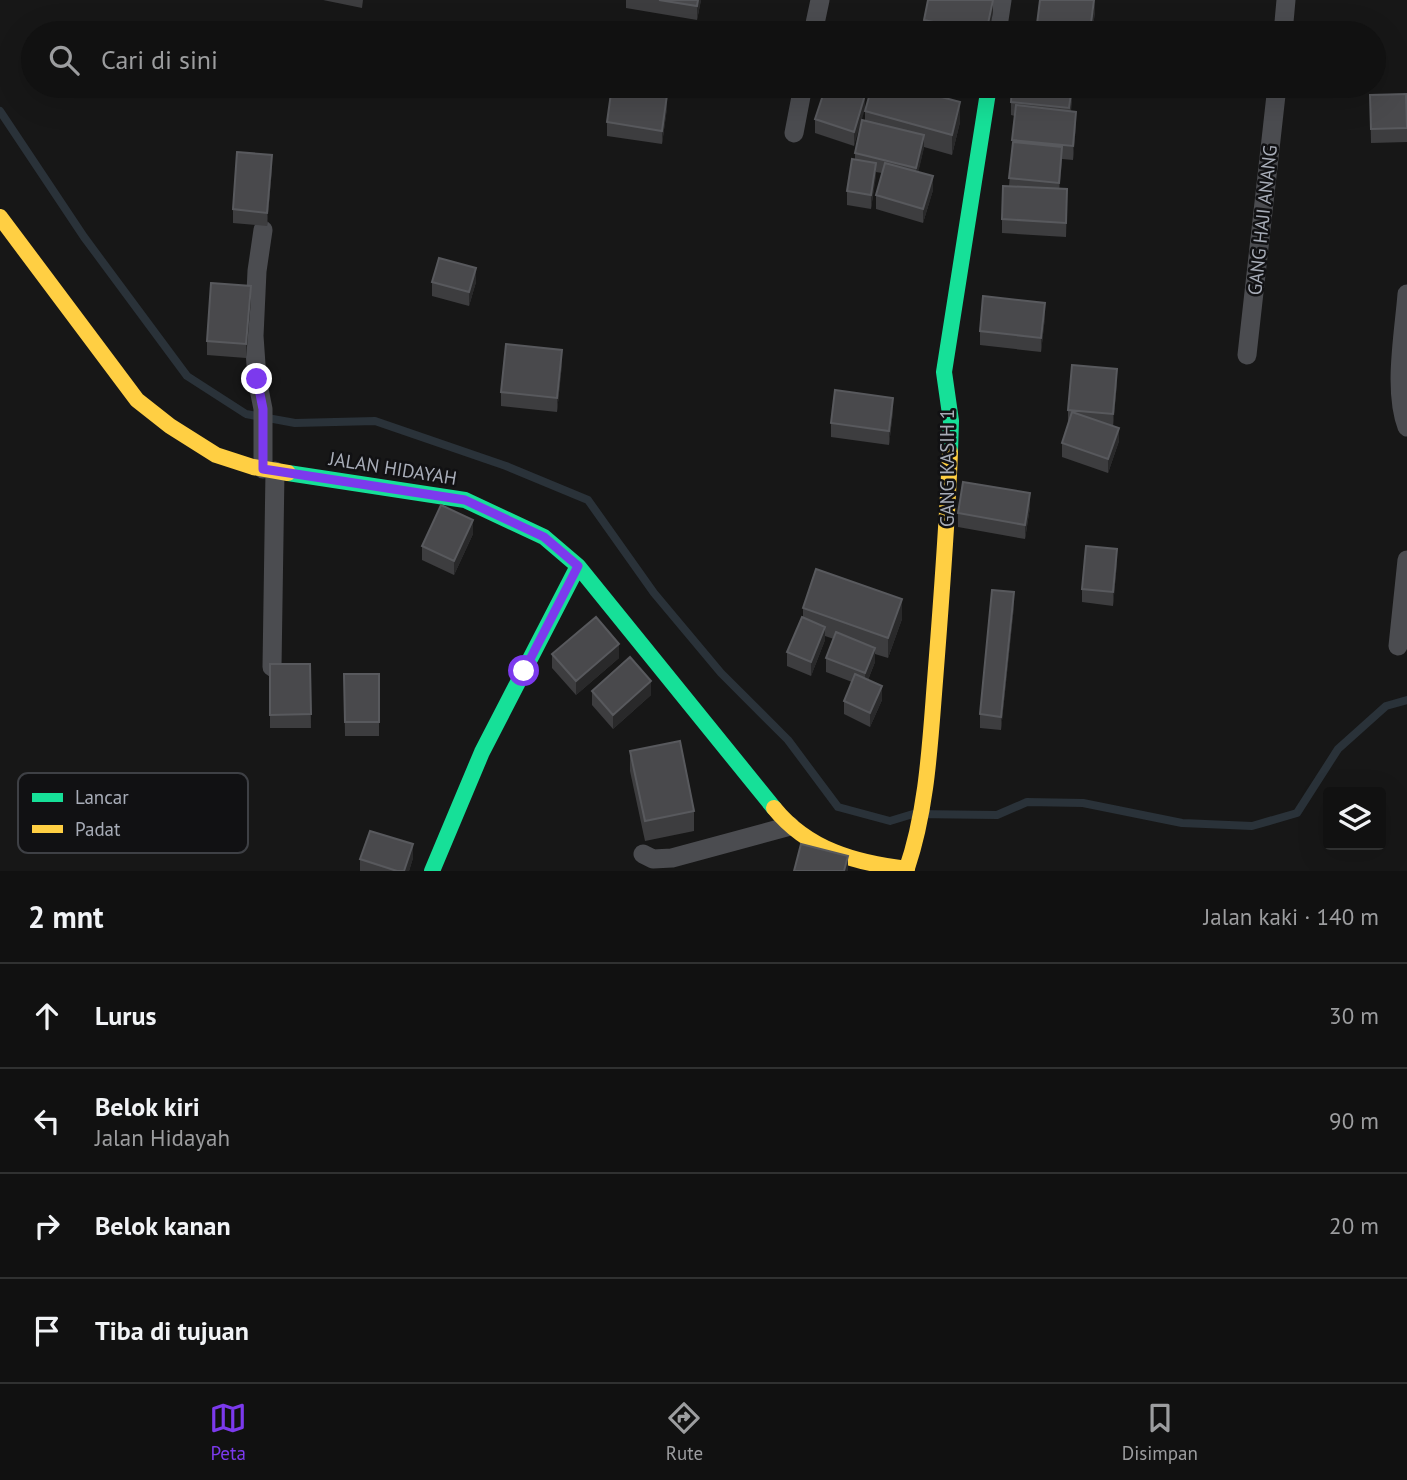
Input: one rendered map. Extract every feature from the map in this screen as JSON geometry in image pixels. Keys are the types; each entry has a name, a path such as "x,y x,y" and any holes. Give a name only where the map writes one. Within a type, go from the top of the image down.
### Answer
{"street":[{"path":"816,21 820,0"},
{"path":"999,21 1002,0"},
{"path":"1284,21 1286,0"},
{"path":"794,133 801,98"},
{"name":"GANG KASIH 1","path":"907,870 929,761 946,542 951,421 944,372 987,98"},
{"name":"GANG HAJI ANANG","path":"1247,355 1276,98"},
{"name":"JALAN HIDAYAH","path":"0,217 136,400 170,426 216,455 269,470 465,500 544,537 578,566 790,826 807,841 852,860 907,870"},
{"path":"263,230 257,271 254,336 257,379 263,409 263,437 269,470 272,667"},
{"path":"1407,294 1401,370 1403,416 1407,426"},
{"path":"1398,646 1407,560"},
{"path":"432,871 482,752 578,566"},
{"path":"643,854 653,859 672,858 790,826"}],"building":[{"path":"659,0 698,0 697,6"},
{"path":"928,0 993,0 989,21 924,20"},
{"path":"1040,0 1094,0 1091,21 1037,21"},
{"path":"1406,94 1407,128 1371,129 1370,98 1386,98 1386,95"},
{"path":"610,98 667,98 662,131 607,122"},
{"path":"822,98 864,98 854,132 815,119"},
{"path":"869,98 945,98 960,102 952,135 865,111"},
{"path":"1011,98 1070,98 1069,108 1011,102"},
{"path":"1016,105 1076,112 1073,146 1012,140"},
{"path":"862,120 924,135 916,168 855,153"},
{"path":"1013,142 1062,147 1059,183 1009,178"},
{"path":"237,152 272,155 267,213 233,209"},
{"path":"852,159 876,163 871,195 847,191"},
{"path":"885,163 933,176 923,209 876,195"},
{"path":"1003,186 1067,189 1066,223 1002,219"},
{"path":"439,258 476,268 469,292 432,282"},
{"path":"211,283 251,286 246,344 207,341"},
{"path":"983,296 1045,303 1041,338 980,331"},
{"path":"506,344 562,350 557,398 501,392"},
{"path":"1072,365 1117,369 1113,414 1068,410"},
{"path":"835,390 893,398 889,431 831,423"},
{"path":"1072,412 1119,428 1108,459 1062,443"},
{"path":"963,482 1030,493 1025,525 958,513"},
{"path":"441,505 473,520 454,561 422,546"},
{"path":"1086,546 1117,549 1113,592 1082,589"},
{"path":"816,569 902,599 888,638 803,608"},
{"path":"992,590 1014,592 1001,717 980,714"},
{"path":"596,617 619,644 576,681 552,654"},
{"path":"802,617 825,627 811,662 787,652"},
{"path":"836,632 875,648 865,673 826,658"},
{"path":"630,657 651,681 613,715 592,691"},
{"path":"270,664 310,664 311,714 270,715"},
{"path":"344,674 379,674 379,722 345,722"},
{"path":"855,674 882,686 870,713 844,701"},
{"path":"680,741 694,811 645,821 630,751"},
{"path":"370,831 413,844 404,871 360,859"},
{"path":"801,844 848,856 844,871 794,871"}],"waterway":[{"path":"0,111 84,237 187,376 246,414 295,423 375,421 506,466 588,500 654,593 721,673 788,740 838,807 890,821 913,814 997,815 1027,802 1083,803 1182,823 1252,826 1297,813 1338,749 1386,706 1407,700"}],"traffic: fast":[{"path":"950,452 951,421 944,372 987,98"},
{"path":"288,473 465,500 544,537 578,566 774,808"},
{"path":"432,871 482,752 578,566"}],"traffic: slow":[{"path":"0,217 137,400 170,426 216,455 253,467 288,473"},
{"path":"906,871 919,825 929,753 950,452"},
{"path":"774,808 802,834 834,852 869,863 907,869"}],"route":[{"path":"257,379 263,409 263,469 465,500 544,537 578,566 524,671"}]}
